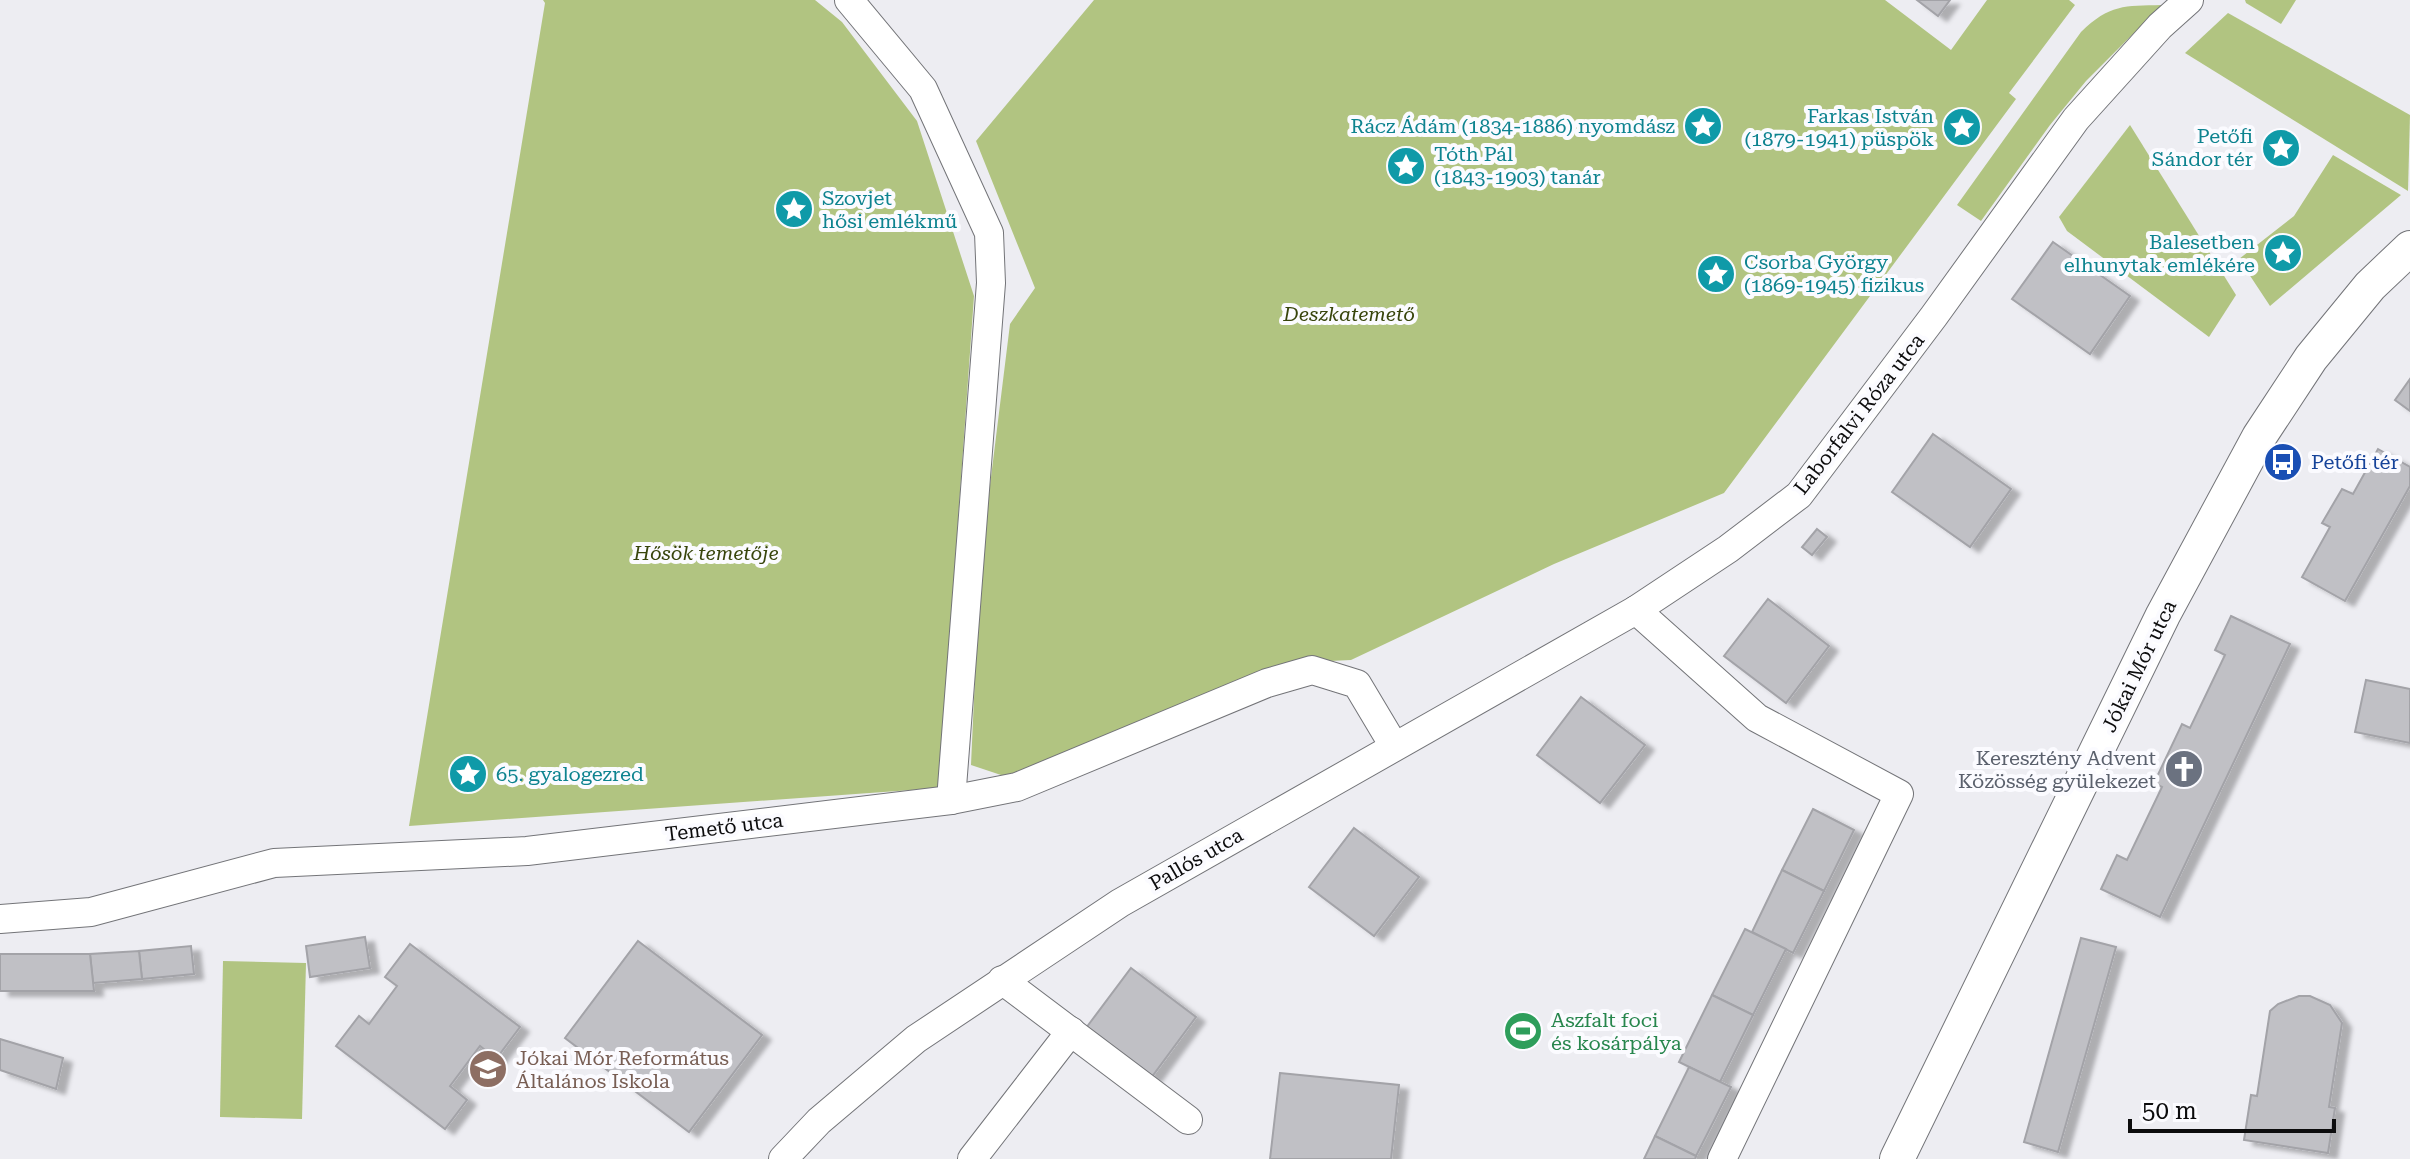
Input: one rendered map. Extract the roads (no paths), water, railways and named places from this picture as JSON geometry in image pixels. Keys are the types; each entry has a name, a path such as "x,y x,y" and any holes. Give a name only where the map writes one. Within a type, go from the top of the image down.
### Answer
{"street":[{"path":"849,0 923,89 989,233 991,283 951,800"},
{"name":"Laborfalvi Róza utca","path":"1394,746 1636,610 1728,549 1799,495 1934,316 2076,119 2160,26 2189,0"},
{"name":"Jókai Mór utca","path":"1897,1159 2163,615 2259,437 2311,358 2370,286 2410,248"},
{"path":"1636,610 1757,718 1899,794 1722,1159"},
{"name":"Temető utca","path":"0,919 91,912 274,863 527,851 951,800 1017,787 1267,683 1312,670 1357,684 1394,746"},
{"name":"Pallós utca","path":"783,1159 819,1121 916,1039 1002,980 1120,903 1394,746"},
{"path":"1002,980 1188,1120"},
{"path":"972,1159 1071,1031"}],"place":[{"name":"Rácz Ádám (1834-1886) nyomdász","path":"1703,126"},
{"name":"Farkas István (1879-1941) püspök","path":"1962,127"},
{"name":"Petőfi Sándor tér","path":"2281,148"},
{"name":"Tóth Pál (1843-1903) tanár","path":"1406,166"},
{"name":"Szovjet hősi emlékmű","path":"794,209"},
{"name":"Balesetben elhunytak emlékére","path":"2283,253"},
{"name":"Csorba György (1869-1945) fizikus","path":"1716,274"},
{"name":"Petőfi tér","path":"2283,462"},
{"name":"Keresztény Advent Közösség gyülekezet","path":"2184,769"},
{"name":"65. gyalogezred","path":"468,774"},
{"name":"Aszfalt foci és kosárpálya","path":"1523,1031"},
{"name":"Jókai Mór Református Általános Iskola","path":"488,1069"}],"park label":[{"name":"Deszkatemető","path":"1349,314"},
{"name":"Hősök temetője","path":"706,553"}]}
